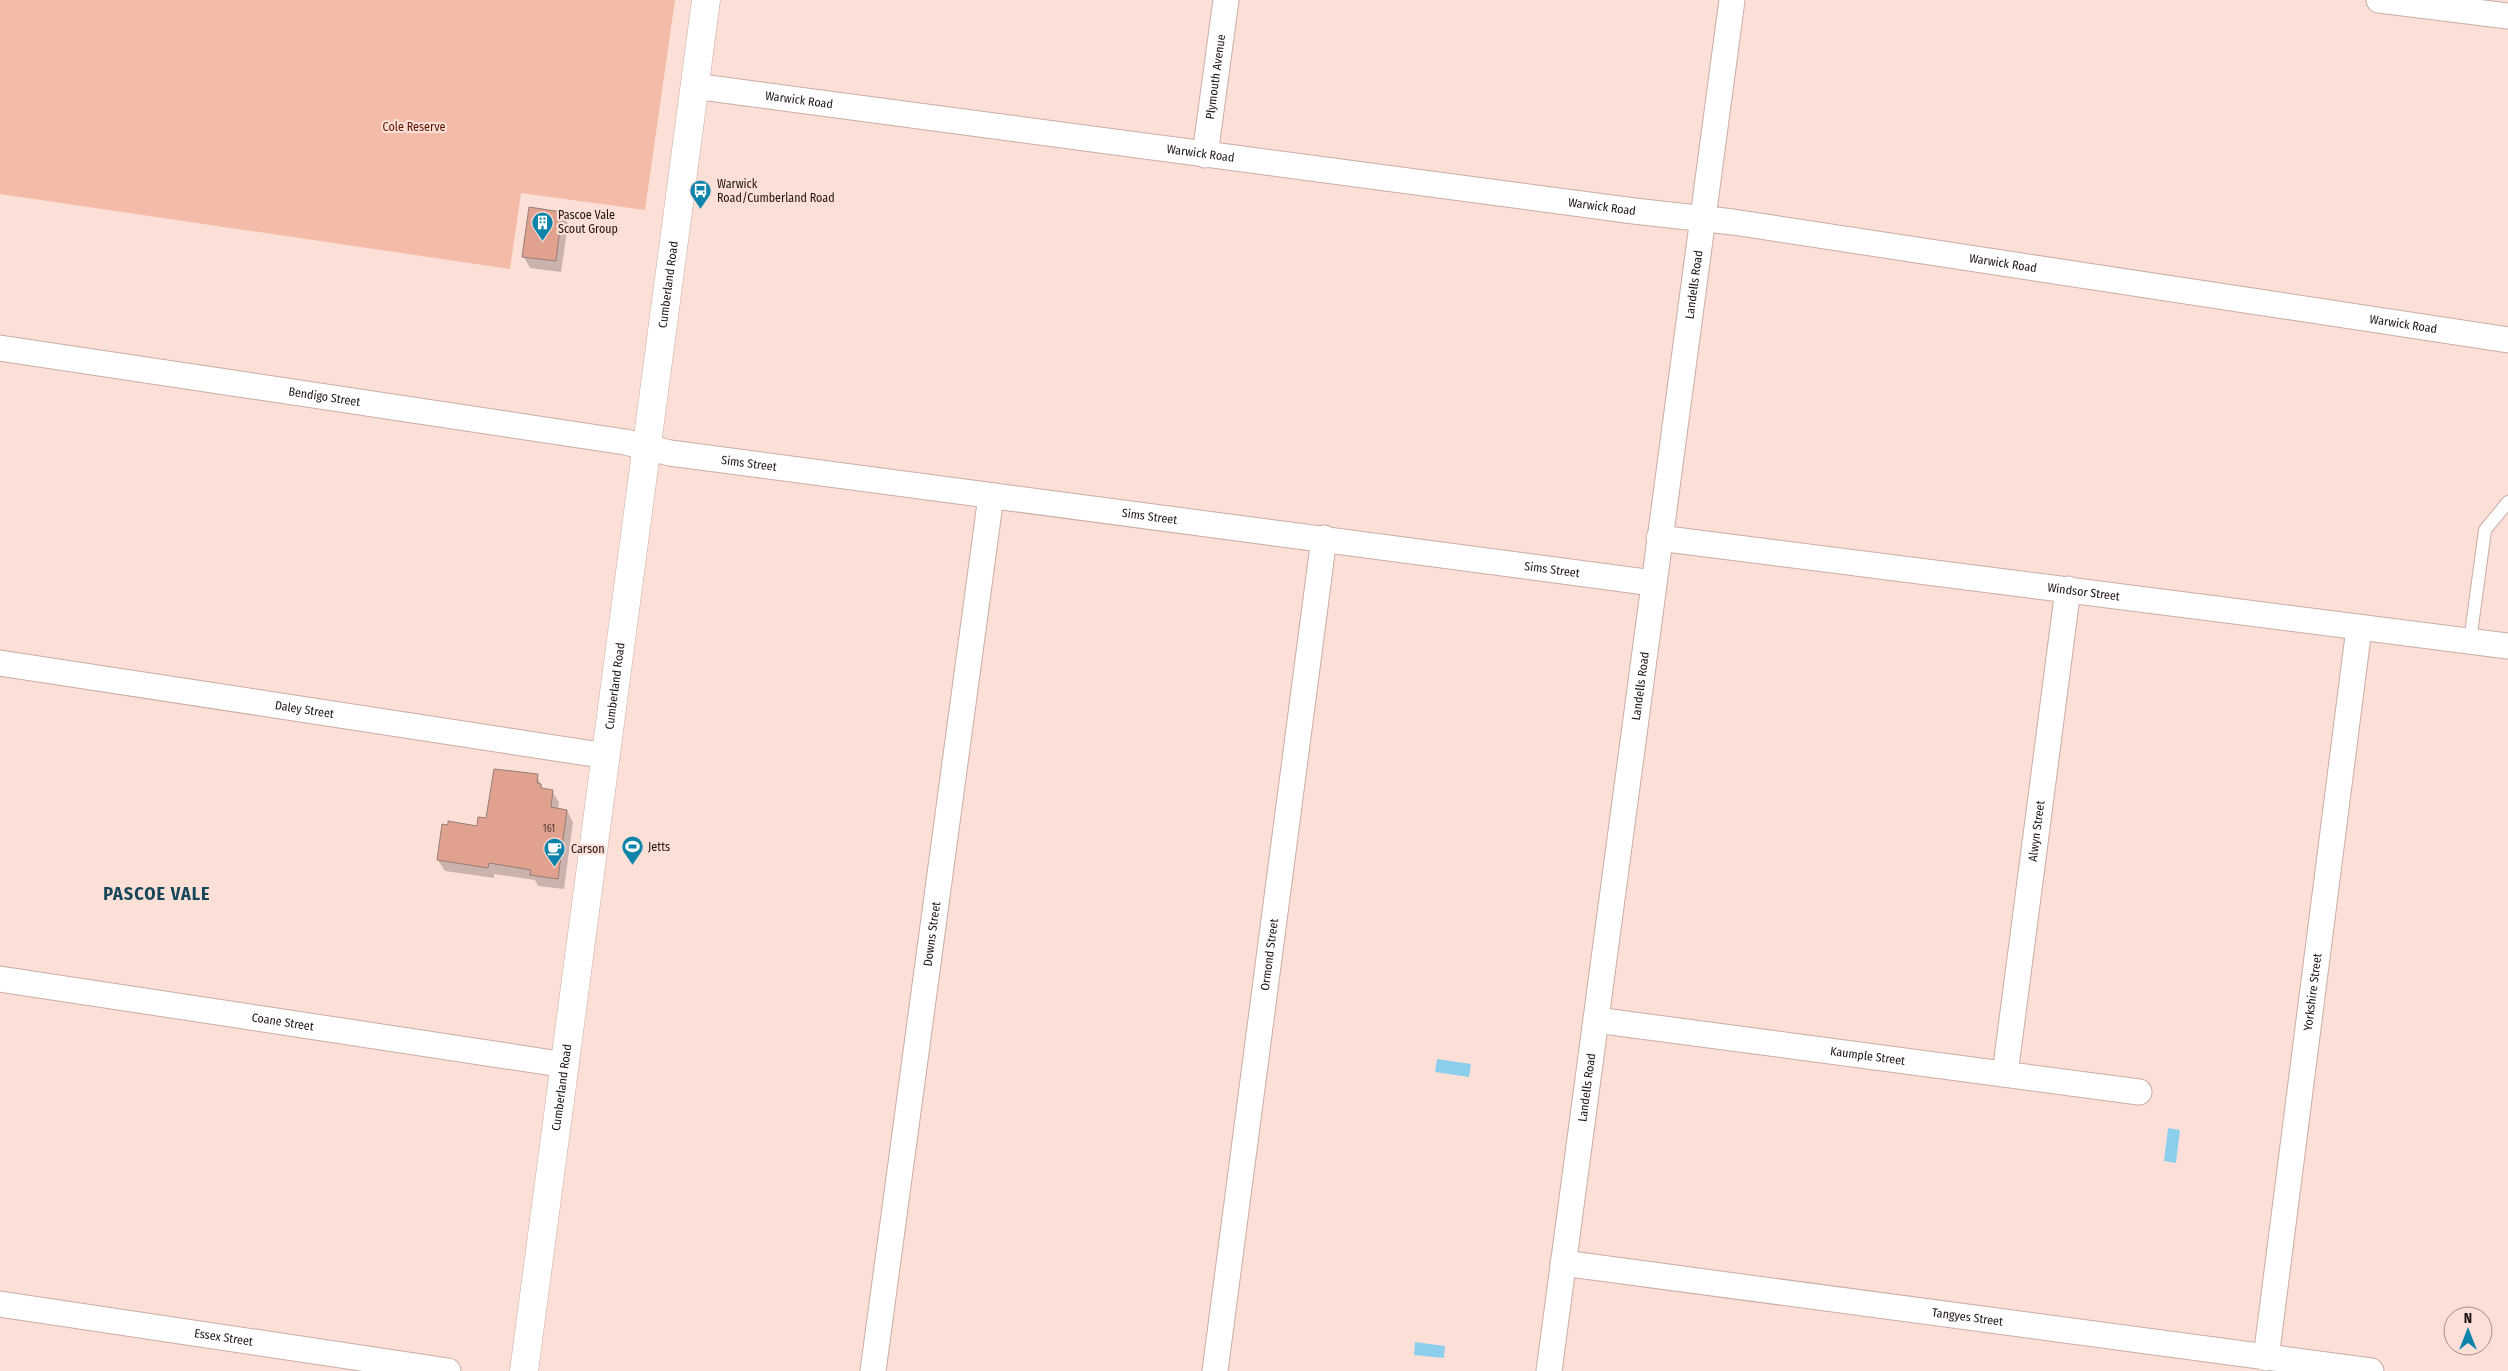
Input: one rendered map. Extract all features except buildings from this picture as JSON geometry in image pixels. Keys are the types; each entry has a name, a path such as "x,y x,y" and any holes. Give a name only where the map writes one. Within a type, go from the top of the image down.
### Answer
{"main road":[{"name":"Cumberland Road","path":"524,1371 706,0"}],"street":[{"name":"Plymouth Avenue","path":"1205,155 1226,0"},
{"name":"Landells Road","path":"1549,1371 1732,0"},
{"path":"2384,0 2508,16"},
{"name":"Warwick Road","path":"694,86 1863,241 2508,340"},
{"name":"Bendigo Street","path":"0,348 619,441 647,448"},
{"name":"Sims Street","path":"647,448 670,453 991,496 1654,582"},
{"name":"Downs Street","path":"873,1371 991,496"},
{"name":"Ormond Street","path":"1215,1371 1324,538"},
{"name":"Windsor Street","path":"1659,538 2508,646"},
{"name":"Alwyn Street","path":"2005,1074 2068,589"},
{"name":"Yorkshire Street","path":"2266,1358 2359,628"},
{"name":"Daley Street","path":"0,663 607,756"},
{"name":"Coane Street","path":"0,979 566,1065"},
{"name":"Kaumple Street","path":"1596,1020 2139,1092"},
{"name":"Tangyes Street","path":"1563,1264 2372,1371"},
{"name":"Essex Street","path":"0,1304 448,1371"}],"lane":[{"path":"2470,641 2485,530 2508,502"}],"green space":[{"name":"Cole Reserve","path":"0,0 675,0 645,210 521,193 510,269 0,194"}],"water":[{"path":"1437,1059 1471,1064 1469,1077 1435,1072"},
{"path":"2168,1128 2180,1130 2176,1163 2164,1161"},
{"path":"1415,1342 1445,1346 1444,1358 1414,1355"}],"place":[{"name":"Warwick Road/Cumberland Road","path":"701,210"},
{"name":"Pascoe Vale Scout Group","path":"542,241"},
{"name":"Jetts","path":"632,866"},
{"name":"Carson","path":"555,868"}],"district":[{"name":"PASCOE VALE","path":"157,894"}]}
